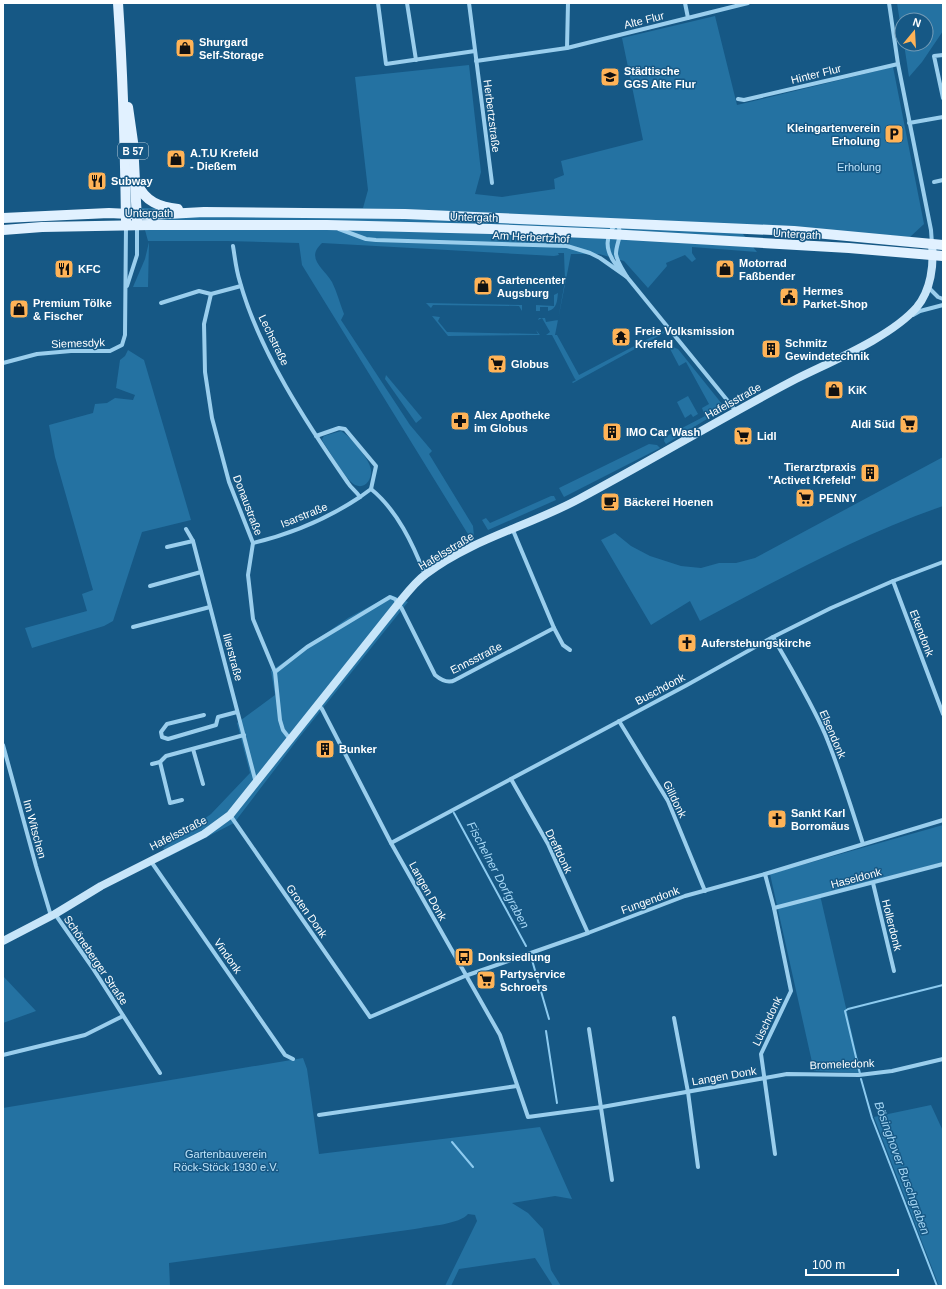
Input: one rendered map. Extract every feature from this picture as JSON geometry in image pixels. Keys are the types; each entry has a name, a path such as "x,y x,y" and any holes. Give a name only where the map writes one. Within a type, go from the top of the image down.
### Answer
{"main road":[{"name":"B 57","path":"118,3 124,88 123,143 126,225"},
{"name":"B 57","path":"124,88 131,126 136,182 137,225"},
{"name":"Untergath","path":"136,182 140,192 152,203 160,206 204,212"},
{"name":"Untergath","path":"3,218 63,214 204,212 405,214 794,231 943,245"},
{"name":"Untergath","path":"3,230 42,227 126,225 327,225 609,234 900,251 938,255"},
{"name":"Hafelsstraße","path":"3,941 53,915 84,895 150,860 204,834 230,815 398,604 425,575 489,538 578,500 737,411 875,338 902,322 917,306 928,287 938,255 932,244"}],"street":[{"path":"378,3 386,64 475,51"},
{"path":"408,3 416,60"},
{"name":"Herbertzstraße","path":"469,3 492,183"},
{"path":"567,48 568,3"},
{"path":"685,3 688,18"},
{"name":"Alte Flur","path":"476,62 567,48 748,3"},
{"path":"889,3 898,64 931,230 932,244"},
{"path":"943,55 934,56 943,98"},
{"name":"Hinter Flur","path":"738,99 744,100 898,64"},
{"path":"909,123 943,117"},
{"path":"934,182 943,180"},
{"path":"618,223 621,230 621,235 616,256 627,277 616,267 609,256 609,234 618,223"},
{"name":"Siemesdyk","path":"3,363 37,354 71,351 110,351 117,349 122,345 125,335 126,225"},
{"name":"Siemesdyk","path":"126,290 137,255 137,225"},
{"name":"Am Herbertzhof","path":"327,225 366,239 566,246 590,253 600,258 627,277 737,411"},
{"name":"Lechstraße","path":"233,246 241,286 254,321 274,363 316,436 349,485 360,497"},
{"path":"161,303 199,291 211,294 241,286"},
{"path":"928,287 938,297 943,299"},
{"name":"Donaustraße","path":"211,294 204,324 205,372 212,418 229,482 253,542 248,575 253,619 275,672 280,720 283,730 291,740"},
{"path":"902,322 920,311 943,305"},
{"path":"316,436 339,428 345,429 376,466 371,489 360,497"},
{"path":"371,489 383,498 391,509 419,556 425,575"},
{"name":"Isarstraße","path":"253,542 295,530 329,516 360,497"},
{"path":"512,528 554,628 563,646 570,650"},
{"name":"Illerstraße","path":"186,529 193,541 256,783"},
{"path":"168,547 193,541"},
{"name":"Buschdonk","path":"391,843 773,637 831,608 893,581 943,562"},
{"path":"150,586 201,572"},
{"name":"Ekendonk","path":"893,581 943,714"},
{"path":"275,672 307,646 336,630 382,601 390,597 398,604"},
{"name":"Ennsstraße","path":"398,604 434,675 446,681 455,680 554,628"},
{"path":"133,627 210,607"},
{"name":"Elsendonk","path":"773,637 801,685 825,734 845,787 863,844"},
{"name":"Langen Donk","path":"318,706 322,709 391,843 465,976 500,1035 528,1117 602,1107 764,1079"},
{"path":"204,715 167,724 161,732 162,737 168,739 216,725 218,717 238,712"},
{"name":"Gilldonk","path":"619,721 668,801 704,891"},
{"path":"152,764 160,762 166,756 244,735"},
{"name":"Im Witschen","path":"3,745 36,866 53,915"},
{"path":"193,749 203,784"},
{"path":"160,762 170,803 182,800"},
{"name":"Dreffdonk","path":"511,778 548,844 588,933"},
{"name":"Groten Donk","path":"230,815 370,1017"},
{"name":"Fungendonk","path":"370,1017 465,976 588,933 645,911 704,891 943,820"},
{"name":"Vindonk","path":"150,860 286,1055 293,1059"},
{"name":"Haseldonk","path":"774,908 943,864"},
{"name":"Lüschdonk","path":"765,874 774,908 791,991 761,1054 775,1154"},
{"name":"Hollerdonk","path":"873,883 894,971"},
{"name":"Schöneberger Straße","path":"53,915 92,967 122,1016 160,1073"},
{"name":"Schöneberger Straße","path":"3,1055 85,1035 122,1016"},
{"name":"Langen Donk","path":"674,1018 688,1092 698,1167"},
{"path":"589,1028 612,1180"},
{"name":"Bromeledonk","path":"764,1079 787,1074 859,1075 892,1071 943,1059"},
{"path":"319,1115 518,1086"}],"green space":[{"path":"897,3 943,3 943,31 934,44 934,12 898,12"},
{"name":"Erholung","path":"715,16 737,105 893,67 924,224 910,237 736,225 757,252 692,247 692,253 696,259 692,262 685,255 666,263 667,266 648,288 624,261 599,254 571,254 558,318 565,281 564,253 558,253 559,255 554,256 322,243 315,254 318,263 332,282 344,314 341,320 410,425 432,451 429,454 473,526 474,536 471,539 302,265 299,243 148,241 139,208 363,208 368,190 355,77 469,65 481,172 475,194 502,197 555,189 554,179 564,175 561,161 643,140 622,38"},
{"path":"905,52 929,52 922,62 909,77"},
{"path":"149,242 148,287 133,287 145,259"},
{"path":"558,293 555,307 548,311 548,307 540,307 540,311 536,311 536,305 554,306 554,295"},
{"path":"426,303 522,305 522,311 519,306 433,305 431,308"},
{"path":"432,316 440,317 438,321 447,332 538,334 536,330 540,335 448,336"},
{"path":"542,318 545,318 546,322 558,320 555,335 557,335 579,375 663,331 664,333 573,383 572,382 576,380 552,335 546,335 550,332"},
{"path":"668,345 678,349 722,404 720,411 666,444 664,441 665,437 705,416 702,408 709,404 686,362 679,366"},
{"path":"128,350 144,360 191,520 142,532 113,621 104,626 32,648 25,628 87,611 82,594 93,590 55,457 49,425 93,413 95,404 107,403 115,398 133,400 135,395 116,388 120,360 125,356"},
{"path":"386,375 422,418 416,423 385,379"},
{"path":"688,396 698,414 693,417 691,414 685,418 677,402"},
{"path":"341,431 359,448 370,465 370,479 365,485 358,486 350,481 323,442 322,439 324,436"},
{"path":"649,444 657,445 660,448 564,497 559,488"},
{"path":"943,457 943,506 881,530 850,544 700,621 690,601 651,625 601,540 615,533 631,546 650,556 681,566 701,568 719,563 736,563 755,558"},
{"path":"554,496 556,500 488,530 482,520 486,518 490,523"},
{"path":"391,595 408,602 298,739 234,823 168,857 163,848 211,814 250,773 237,723 275,695 271,671 348,618"},
{"path":"943,825 943,862 820,895 861,1073 814,1071 770,874"},
{"path":"3,976 36,1011 3,1023"},
{"name":"Gartenbauverein Röck-Stöck 1930 e.V.","path":"303,1058 307,1069 319,1154 540,1127 572,1199 555,1196 512,1203 528,1213 543,1229 551,1270 561,1286 553,1286 535,1258 459,1269 451,1286 445,1286 477,1221 475,1215 468,1214 458,1220 444,1224 415,1229 169,1263 170,1286 3,1286 3,1108"},
{"path":"931,1105 943,1131 943,1286 939,1286 874,1117"}],"waterway":[{"name":"Fischelner Dorfgraben","path":"454,813 526,946"},
{"name":"Fischelner Dorfgraben","path":"532,960 549,1019"},
{"name":"Bösinghover Buschgraben","path":"860,1074 845,1011 943,985"},
{"name":"Fischelner Dorfgraben","path":"546,1031 557,1103"},
{"name":"Bösinghover Buschgraben","path":"861,1079 872,1118 937,1286"},
{"name":"Fischelner Dorfgraben","path":"452,1142 473,1167"}],"place":[{"name":"Shurgard Self-Storage","path":"185,48"},
{"name":"Städtische GGS Alte Flur","path":"610,77"},
{"name":"Kleingartenverein Erholung","path":"894,134"},
{"name":"A.T.U Krefeld - Dießem","path":"176,159"},
{"name":"Subway","path":"97,181"},
{"name":"KFC","path":"64,269"},
{"name":"Motorrad Faßbender","path":"725,269"},
{"name":"Gartencenter Augsburg","path":"483,286"},
{"name":"Hermes Parket-Shop","path":"789,297"},
{"name":"Premium Tölke & Fischer","path":"19,309"},
{"name":"Freie Volksmission Krefeld","path":"621,337"},
{"name":"Schmitz Gewindetechnik","path":"771,349"},
{"name":"Globus","path":"497,364"},
{"name":"KiK","path":"834,390"},
{"name":"Alex Apotheke im Globus","path":"460,421"},
{"name":"Aldi Süd","path":"909,424"},
{"name":"IMO Car Wash","path":"612,432"},
{"name":"Lidl","path":"743,436"},
{"name":"Tierarztpraxis \"Activet Krefeld\"","path":"870,473"},
{"name":"PENNY","path":"805,498"},
{"name":"Bäckerei Hoenen","path":"610,502"},
{"name":"Auferstehungskirche","path":"687,643"},
{"name":"Bunker","path":"325,749"},
{"name":"Sankt Karl Borromäus","path":"777,819"},
{"name":"Donksiedlung","path":"464,957"},
{"name":"Partyservice Schroers","path":"486,980"}]}
